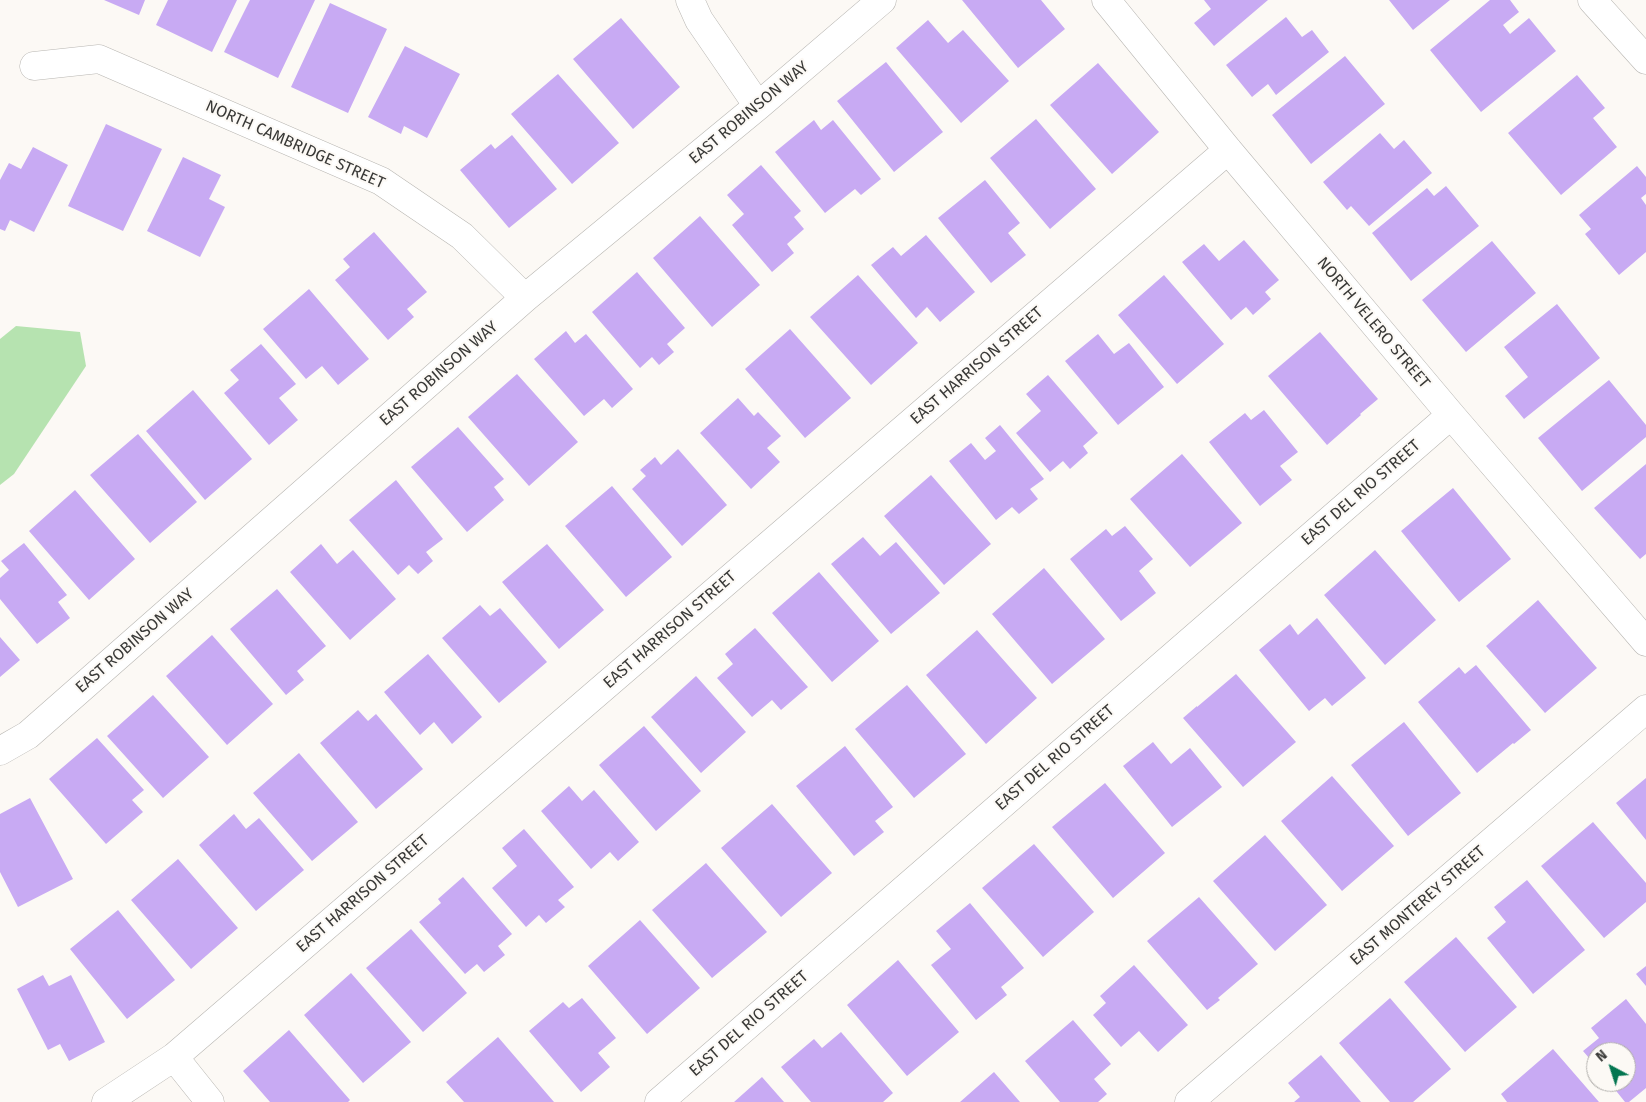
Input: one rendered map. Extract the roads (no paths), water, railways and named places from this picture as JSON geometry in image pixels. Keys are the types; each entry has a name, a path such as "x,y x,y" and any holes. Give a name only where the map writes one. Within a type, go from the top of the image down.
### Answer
{"street":[{"path":"690,0 699,20 758,106"},
{"name":"EAST ROBINSON WAY","path":"0,750 28,735 525,298 758,106 882,0"},
{"name":"NORTH VELERO STREET","path":"1106,0 1228,150 1450,415 1646,642"},
{"path":"1593,0 1646,60"},
{"name":"NORTH CAMBRIDGE STREET","path":"34,66 99,59 381,181 462,236 525,298"},
{"name":"EAST HARRISON STREET","path":"106,1102 174,1057 1228,150"},
{"name":"EAST DEL RIO STREET","path":"659,1102 1450,415"},
{"name":"EAST MONTEREY STREET","path":"1189,1102 1646,709"},
{"path":"174,1057 210,1102"}]}
